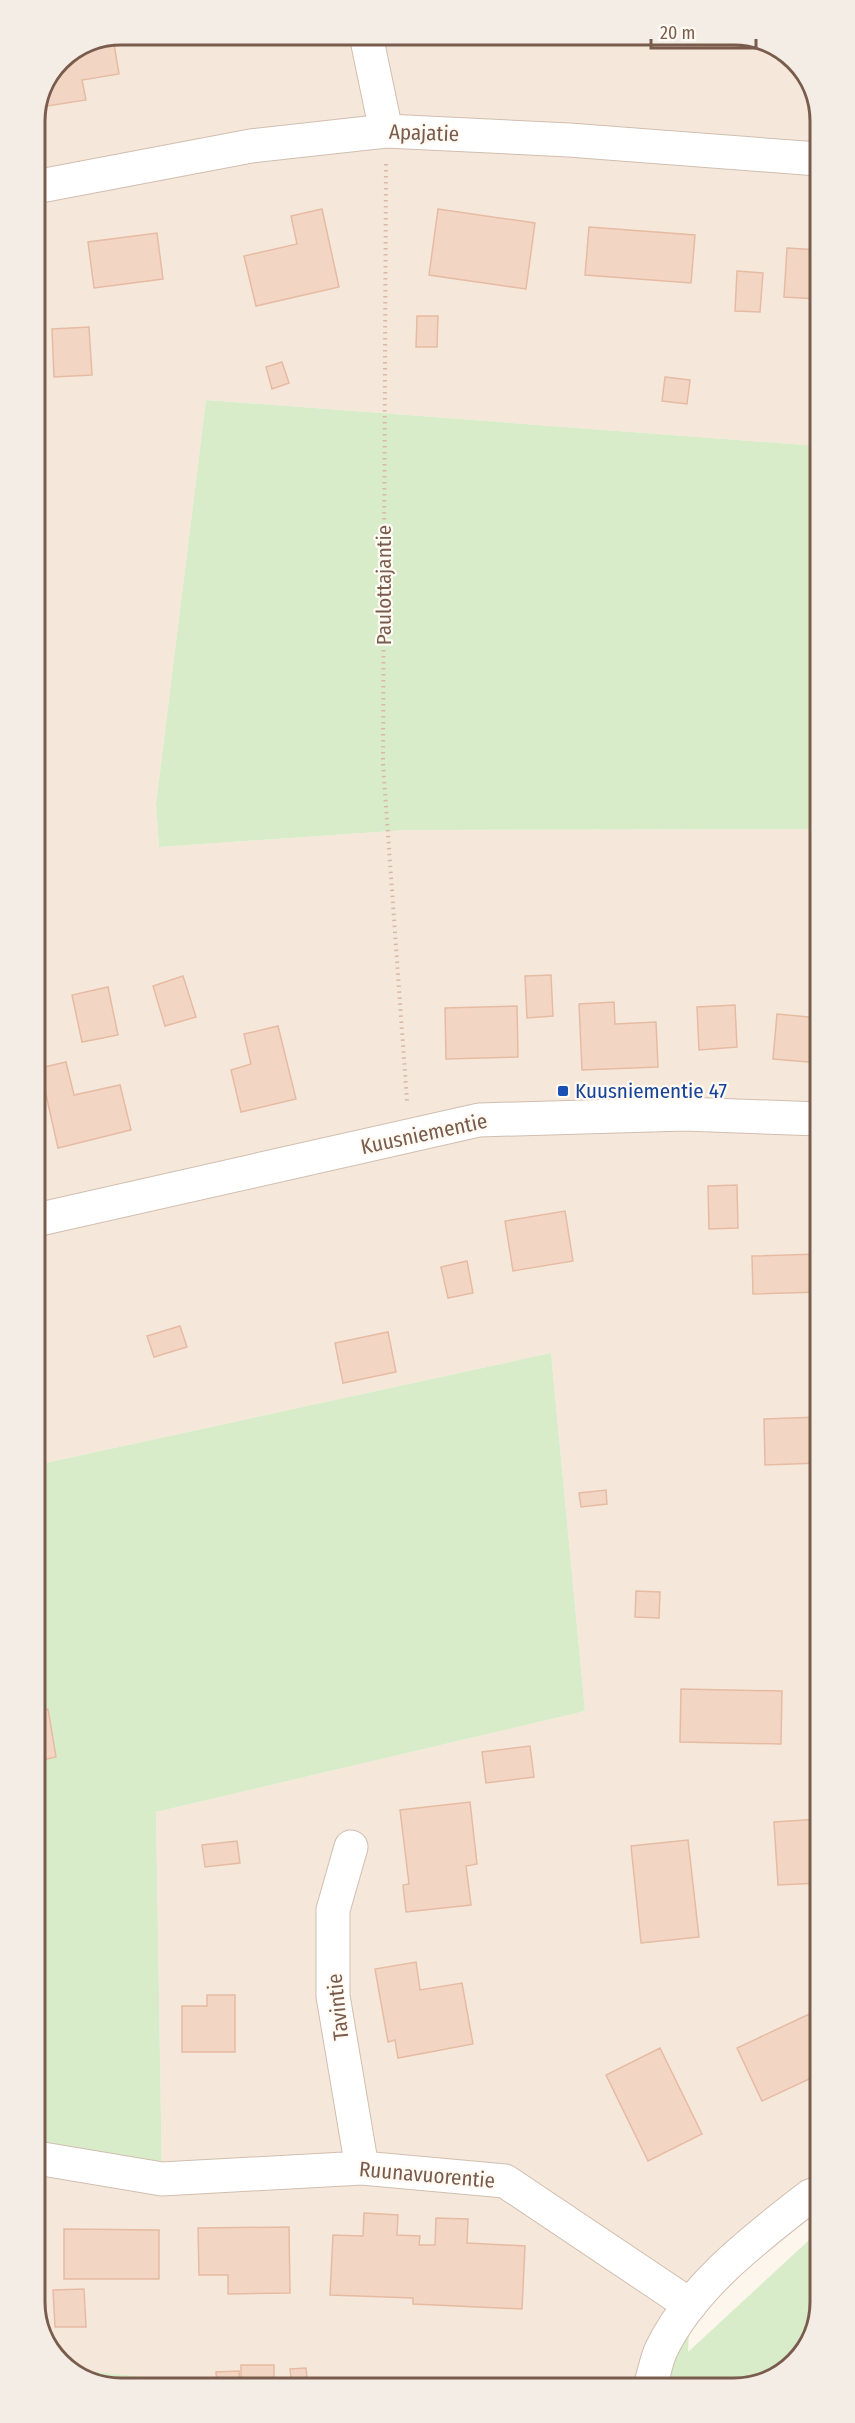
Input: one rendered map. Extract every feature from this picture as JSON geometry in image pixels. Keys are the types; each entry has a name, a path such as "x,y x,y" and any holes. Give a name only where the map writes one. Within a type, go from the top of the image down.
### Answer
{"street":[{"path":"368,45 386,130"},
{"name":"Apajatie","path":"45,185 251,146 386,130 569,140 810,158"},
{"name":"Kuusniementie","path":"45,1218 479,1120 685,1114 810,1119"},
{"name":"Tavintie","path":"351,1847 333,1910 333,1996 362,2168"},
{"name":"Ruunavuorentie","path":"45,2159 162,2179 362,2168 505,2181 690,2304"},
{"path":"652,2378 660,2351 690,2304 741,2250 810,2196"}],"path":[{"name":"Paulottajantie","path":"386,130 382,764 409,1136"}],"shaded area":[{"path":"122,45 739,45 763,51 776,58 791,71 804,92 810,122 810,445 206,400 156,804 159,847 407,830 810,829 810,2199 741,2250 655,2378 155,2378 91,2371 83,2368 71,2359 58,2344 51,2331 46,2311 45,2159 162,2178 156,1812 585,1711 551,1353 45,1463 45,122 46,107 58,79 67,67 92,51 107,46"}],"green space":[{"path":"206,400 810,445 810,829 407,830 159,847 156,804"},
{"path":"551,1353 585,1711 156,1812 162,2179 45,2159 45,1463"},
{"path":"810,2239 809,2316 802,2335 784,2359 763,2372 743,2377 654,2378 690,2305 688,2352"},
{"path":"91,2371 155,2378 116,2378"}],"building":[{"path":"114,46 119,74 82,80 86,100 46,106 51,92 67,67 92,51"},
{"path":"322,209 339,287 256,306 244,256 297,244 291,216"},
{"path":"438,209 535,223 526,289 429,275"},
{"path":"589,227 695,235 691,283 585,275"},
{"path":"157,233 163,279 94,288 88,242"},
{"path":"787,248 810,249 810,299 784,297"},
{"path":"737,271 763,273 760,312 735,311"},
{"path":"417,316 438,316 437,347 416,347"},
{"path":"89,327 92,375 54,377 52,329"},
{"path":"282,362 289,383 272,389 266,367"},
{"path":"665,377 690,380 687,404 662,401"},
{"path":"551,975 553,1016 527,1018 525,976"},
{"path":"183,976 196,1017 165,1026 153,986"},
{"path":"108,987 118,1035 82,1042 72,995"},
{"path":"614,1002 615,1024 656,1022 658,1067 582,1070 579,1004"},
{"path":"735,1005 737,1047 699,1050 697,1007"},
{"path":"517,1006 518,1057 446,1059 445,1008"},
{"path":"777,1014 810,1017 810,1062 773,1059"},
{"path":"278,1026 296,1099 241,1112 231,1070 251,1064 244,1034"},
{"path":"66,1062 74,1095 120,1085 131,1130 58,1148 45,1090 45,1067"},
{"path":"737,1185 738,1228 709,1229 708,1186"},
{"path":"565,1211 573,1261 513,1271 505,1221"},
{"path":"810,1254 810,1292 753,1294 752,1256"},
{"path":"467,1261 473,1293 448,1298 441,1267"},
{"path":"180,1326 187,1347 154,1357 147,1336"},
{"path":"388,1332 396,1372 343,1383 335,1343"},
{"path":"810,1417 810,1463 765,1465 764,1419"},
{"path":"606,1490 607,1504 581,1507 579,1493"},
{"path":"636,1591 660,1592 659,1618 635,1617"},
{"path":"681,1689 782,1691 781,1744 680,1742"},
{"path":"48,1709 56,1757 45,1759 45,1710"},
{"path":"530,1746 534,1777 486,1783 482,1752"},
{"path":"470,1802 477,1864 466,1866 471,1905 406,1912 403,1885 409,1884 400,1810"},
{"path":"810,1820 810,1883 778,1885 774,1822"},
{"path":"688,1840 699,1937 641,1943 631,1846"},
{"path":"237,1841 240,1863 205,1867 202,1845"},
{"path":"416,1962 420,1990 462,1983 473,2044 398,2058 395,2040 388,2042 375,1969"},
{"path":"207,1995 235,1995 235,2052 182,2052 182,2006 207,2006"},
{"path":"810,2014 810,2079 762,2101 737,2048"},
{"path":"660,2048 702,2134 648,2161 606,2075"},
{"path":"364,2213 398,2215 397,2235 420,2236 419,2245 435,2245 436,2218 468,2219 467,2243 525,2246 522,2309 413,2304 413,2298 330,2295 333,2235 363,2236"},
{"path":"289,2227 290,2293 228,2294 228,2275 199,2275 198,2228"},
{"path":"64,2229 159,2230 159,2279 64,2279"},
{"path":"84,2289 86,2327 55,2327 53,2290"},
{"path":"241,2365 274,2365 274,2378 241,2378"},
{"path":"306,2368 307,2378 291,2378 290,2369"},
{"path":"239,2371 239,2378 216,2378 216,2372"}],"place":[{"name":"Kuusniementie 47","path":"563,1091"}]}
